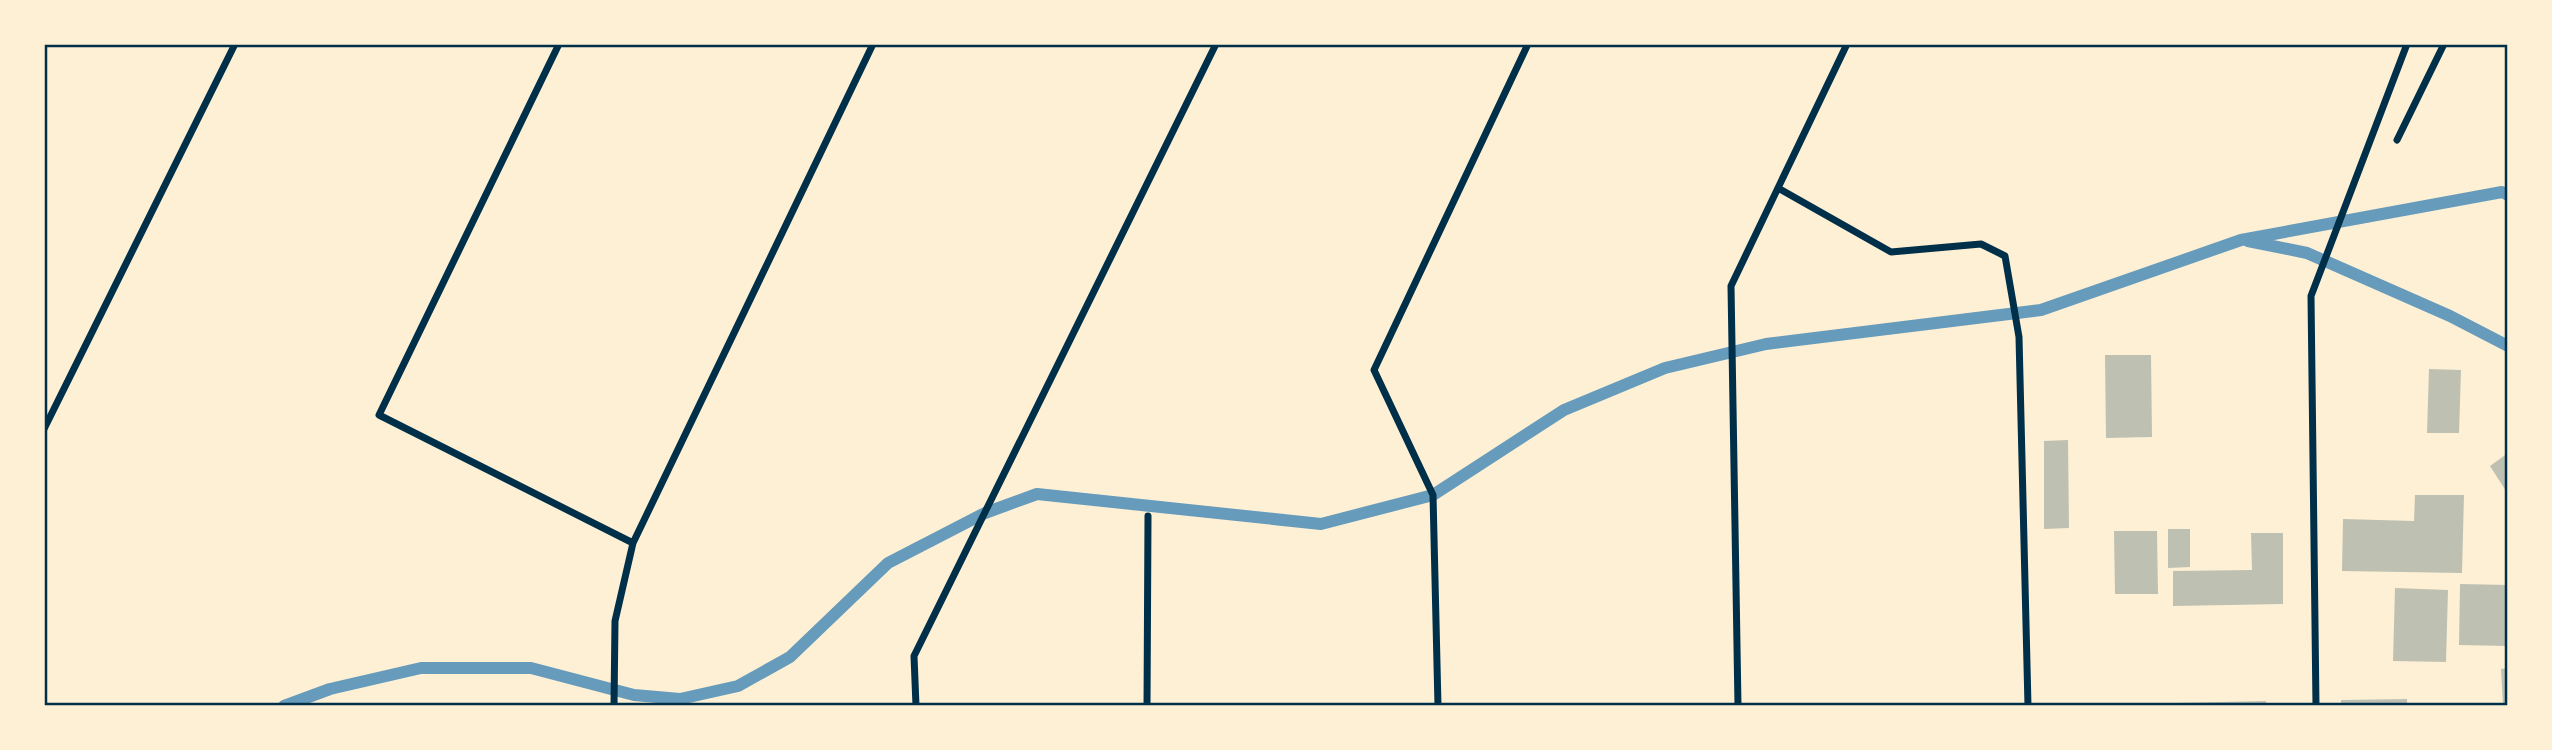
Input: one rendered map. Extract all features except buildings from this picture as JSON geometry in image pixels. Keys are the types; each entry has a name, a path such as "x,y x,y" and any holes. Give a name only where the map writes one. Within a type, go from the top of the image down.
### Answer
{"street":[{"path":"44,429 235,44"},
{"path":"559,44 379,415 634,543"},
{"path":"614,706 615,621 634,543 873,44"},
{"path":"916,706 915,656 1216,44"},
{"path":"1438,706 1433,495 1374,370 1528,44"},
{"path":"1738,706 1731,286 1847,44"},
{"path":"2316,706 2311,296 2407,44"},
{"path":"2397,140 2444,44"},
{"path":"1778,187 1891,252 1982,244 2005,256 2019,337 2028,706"},
{"path":"1147,706 1148,516"}],"waterway":[{"path":"284,706 330,689 421,668 531,668 634,695 680,699 738,686 790,657 888,563 985,513 1037,494 1321,524 1433,495 1564,410 1665,368 1766,344 2041,310 2241,240 2502,192 2508,195"},
{"path":"2248,241 2307,253 2450,316 2508,346"}]}
